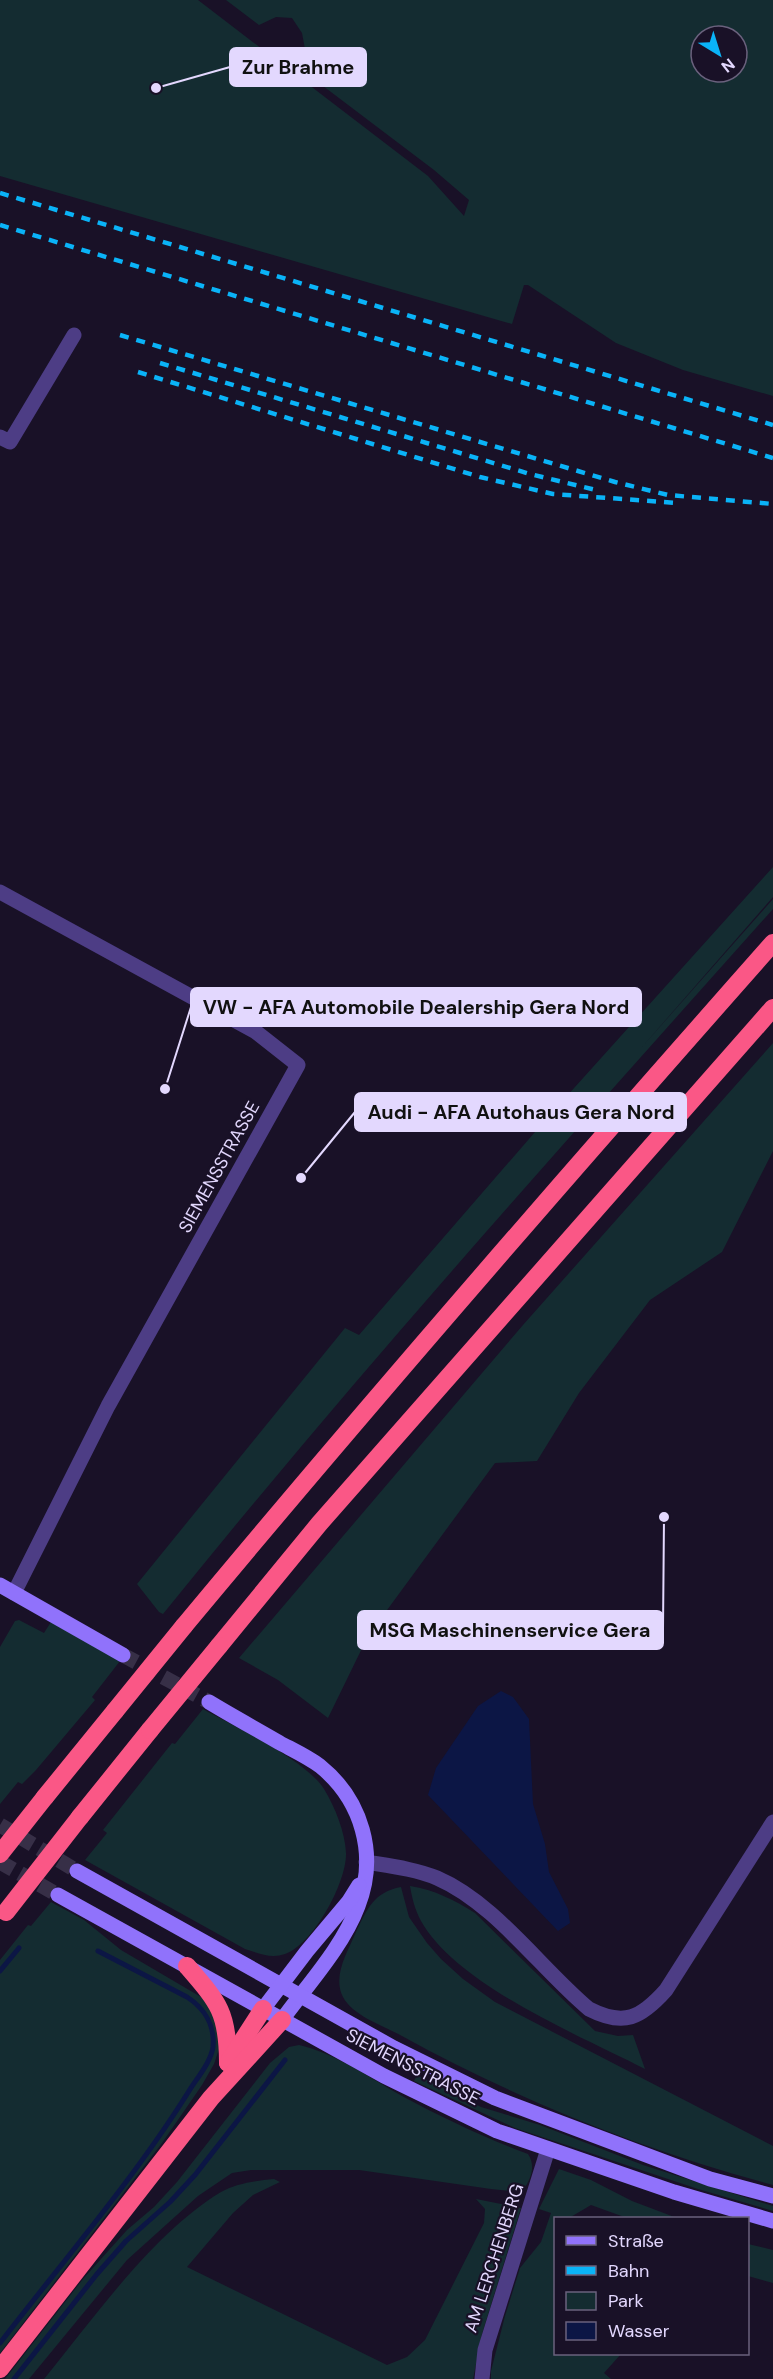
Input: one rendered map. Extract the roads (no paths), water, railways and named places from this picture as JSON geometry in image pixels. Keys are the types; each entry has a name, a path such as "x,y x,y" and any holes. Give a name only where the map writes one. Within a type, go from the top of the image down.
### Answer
{"highway":[{"path":"0,1854 291,1497 568,1175 773,943"},
{"path":"3,1915 150,1730 319,1524 773,1008"},
{"path":"187,1966 215,2000 223,2015 227,2031 228,2063"},
{"path":"211,2098 228,2063 263,2009"},
{"path":"0,2369 211,2098 282,2020"}],"main road":[{"path":"0,1586 123,1655"},
{"path":"209,1702 311,1761 332,1779 354,1805 366,1842 364,1884 350,1923 327,1960 282,2020"},
{"path":"263,2009 349,1901 359,1884 366,1862"},
{"name":"SIEMENSSTRASSE","path":"77,1871 434,2069 495,2098 710,2179 773,2196"},
{"name":"SIEMENSSTRASSE","path":"58,1895 418,2094 497,2131 674,2192 773,2221"}],"street":[{"path":"0,436 10,442 74,335"},
{"name":"SIEMENSSTRASSE","path":"0,892 256,1032 298,1065 108,1406 14,1593"},
{"path":"366,1862 408,1869 437,1878 462,1891 489,1912 589,2009 603,2017 616,2020 631,2017 643,2011 666,1990 773,1822"},
{"name":"AM LERCHENBERG","path":"482,2379 485,2350 548,2149"}],"water":[{"path":"501,1691 513,1697 529,1719 533,1804 545,1844 549,1872 568,1909 570,1923 558,1931 428,1795 436,1768 478,1706"}],"waterway":[{"path":"0,1971 19,1948"},
{"path":"0,2343 145,2156 168,2124 212,2053 213,2039 210,2024 193,2001 98,1951"},
{"path":"14,2379 126,2241 170,2202 195,2175 285,2060"}],"tunnel":[{"path":"123,1655 209,1702"},
{"path":"0,1825 77,1871"},
{"path":"0,1862 58,1895"}],"railway":[{"path":"0,193 773,425"},
{"path":"0,225 773,458"},
{"path":"120,335 615,482 668,495 773,504"},
{"path":"160,363 530,474 600,491"},
{"path":"138,372 480,477 553,494 677,503"}],"place":[{"name":"Zur Brahme","path":"156,88"},
{"name":"VW - AFA Automobile Dealership Gera Nord","path":"165,1089"},
{"name":"Audi - AFA Autohaus Gera Nord","path":"301,1178"},
{"name":"MSG Maschinenservice Gera","path":"664,1517"}]}
